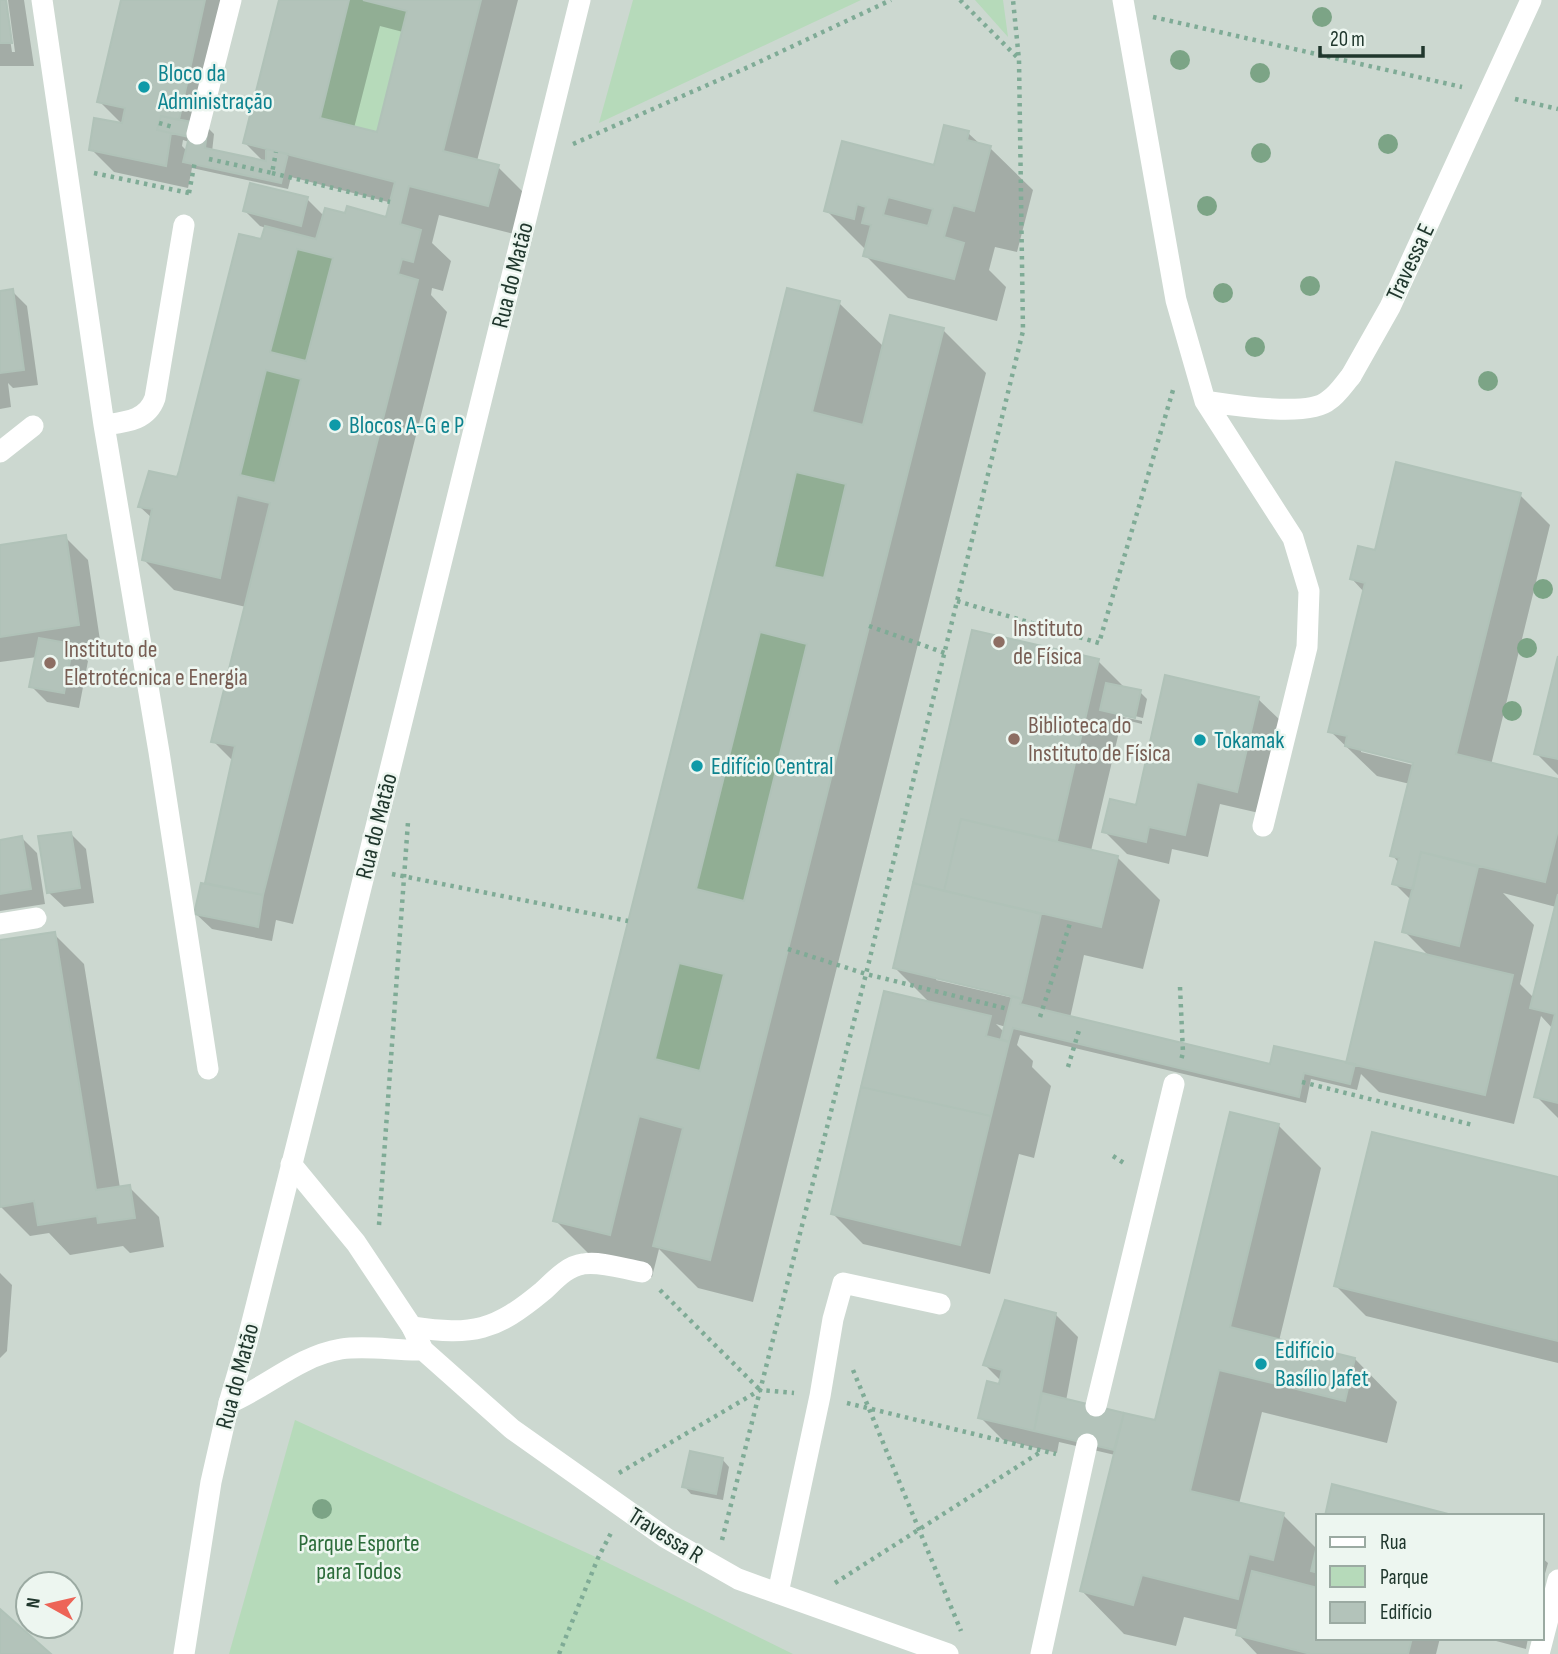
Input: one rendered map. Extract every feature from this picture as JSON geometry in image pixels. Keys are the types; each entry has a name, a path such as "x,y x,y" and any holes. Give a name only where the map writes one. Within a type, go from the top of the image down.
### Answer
{"street":[{"path":"42,0 104,425 208,1069"},
{"path":"197,134 231,0"},
{"name":"Rua do Matão","path":"184,1654 211,1482 229,1403 247,1342 580,0"},
{"name":"Travessa E","path":"1205,401 1259,409 1300,408 1328,402 1351,376 1390,307 1531,0"},
{"path":"1124,6 1176,300 1186,342 1205,401 1293,538 1308,591 1307,647 1263,826"},
{"path":"104,425 129,422 152,408 184,225"},
{"path":"0,452 33,426"},
{"path":"0,925 36,918"},
{"path":"1096,1406 1174,1084"},
{"name":"Travessa R","path":"291,1164 356,1243 412,1327 423,1350 512,1429 666,1538 738,1579 948,1654"},
{"path":"412,1327 447,1332 474,1331 495,1324 541,1293 565,1271 581,1264 642,1272"},
{"path":"778,1593 820,1396 833,1319 843,1283 940,1304"},
{"path":"229,1403 313,1358 340,1349 423,1350"},
{"path":"1041,1654 1085,1452"},
{"path":"1544,1635 1558,1580"}],"path":[{"path":"541,157 744,69 891,0"},
{"path":"960,0 1019,60"},
{"path":"716,1566 866,974 1023,331 1019,60 1013,0"},
{"path":"1124,6 1558,109"},
{"path":"184,225 196,156"},
{"path":"272,173 390,202"},
{"path":"101,175 189,193"},
{"path":"957,601 1100,643 1186,342"},
{"path":"869,626 945,653"},
{"path":"375,1273 408,822"},
{"path":"365,869 628,921"},
{"path":"1040,1017 1071,920"},
{"path":"788,949 866,974 1008,1009"},
{"path":"1180,987 1183,1053"},
{"path":"1068,1067 1080,1027"},
{"path":"1302,1082 1473,1125"},
{"path":"642,1272 760,1390"},
{"path":"852,1367 965,1642"},
{"path":"595,1488 760,1390 820,1396"},
{"path":"870,1410 1042,1451 1085,1452"},
{"path":"805,1603 1042,1451"},
{"path":"559,1654 598,1559"}],"shaded area":[{"name":"Instituto de Física","path":"0,0 1558,0 1558,1654 0,1654"}],"green space":[{"path":"349,0 363,0 407,11 377,132 320,118"},
{"path":"633,0 861,0 599,123"},
{"path":"975,0 1003,0 1008,37"},
{"path":"297,249 333,258 306,361 270,352"},
{"path":"266,370 301,379 275,483 240,475"},
{"path":"796,472 846,484 824,578 775,567"},
{"path":"760,632 807,644 744,901 696,889"},
{"path":"679,963 724,974 700,1071 655,1059"},
{"name":"Parque Esporte para Todos","path":"295,1420 598,1558 793,1654 229,1654"}],"building":[{"path":"0,0 6,0 12,43 0,43"},
{"name":"Bloco da Administração","path":"121,0 205,0 179,120 161,116 157,130 171,133 166,166 89,150 94,118 122,123 125,108 97,102"},
{"name":"Blocos A-G e P","path":"279,0 349,0 320,118 377,132 407,11 363,0 481,0 443,151 499,165 488,206 409,186 400,224 421,230 413,262 402,259 398,274 418,280 263,895 205,883 235,746 211,742 270,503 237,495 220,578 142,560 152,509 138,507 149,471 177,477 239,234 261,239 265,226 316,239 325,208 345,213 347,206 386,217 395,182 243,143","holes":["297,249 333,258 306,361 270,352","266,370 301,379 275,483 240,475"]},
{"path":"161,116 208,125 205,148 266,161 266,149 288,154 281,183 183,162 189,137 157,130"},
{"path":"944,125 969,131 967,140 991,146 974,211 953,205 944,237 964,243 954,279 863,256 871,225 862,223 866,207 857,204 854,219 824,211 842,141 934,165","holes":["888,197 933,209 928,226 883,215"]},
{"path":"250,183 308,197 301,226 243,211"},
{"name":"Edifício Central","path":"787,288 840,301 812,412 863,425 890,315 944,328 710,1260 653,1246 683,1128 639,1116 610,1235 553,1221","holes":["796,472 846,484 824,578 774,567","760,632 807,644 744,901 696,889","679,963 724,974 700,1071 655,1059"]},
{"path":"13,289 24,370 0,373 0,291"},
{"path":"1396,462 1521,493 1456,754 1558,779 1558,830 1545,882 1421,852 1413,889 1392,884 1399,858 1390,856 1413,763 1345,746 1347,736 1328,732 1365,583 1350,579 1358,546 1375,550"},
{"path":"66,535 79,625 0,637 0,545"},
{"name":"Biblioteca do Instituto de Física","path":"972,630 1099,659 1057,841 961,819 944,891 913,883"},
{"path":"39,638 73,644 64,693 29,687"},
{"path":"1558,656 1558,759 1534,754"},
{"name":"Tokamak","path":"1165,675 1259,697 1237,792 1197,782 1185,835 1149,827 1146,842 1102,832 1110,799 1136,805"},
{"path":"1106,683 1141,690 1135,718 1100,710"},
{"path":"961,819 1118,856 1101,927 944,891"},
{"path":"71,832 80,888 47,893 38,836"},
{"path":"22,836 31,889 0,894 0,840"},
{"path":"1421,852 1478,867 1459,946 1402,932"},
{"path":"201,883 263,895 258,927 194,914"},
{"path":"913,883 1041,914 1022,999 893,968"},
{"path":"1558,894 1558,1103 1534,1097 1555,1014 1530,1008"},
{"path":"55,932 96,1190 130,1185 135,1218 98,1223 97,1216 38,1225 34,1201 0,1207 0,940"},
{"path":"1375,942 1513,975 1485,1095 1346,1063"},
{"path":"884,991 991,1016 986,1036 1009,1042 991,1116 861,1087"},
{"path":"1012,996 1022,999 1020,1004 1270,1064 1274,1046 1355,1064 1350,1084 1304,1073 1299,1097 1013,1028 1009,1042 1001,1039"},
{"path":"861,1087 991,1116 960,1245 831,1214"},
{"name":"Edifício Basílio Jafet","path":"1230,1112 1279,1124 1230,1327 1355,1358 1345,1401 1219,1370 1190,1491 1284,1513 1273,1560 1249,1554 1238,1599 1142,1575 1133,1605 1080,1591 1124,1413 1155,1420"},
{"path":"1372,1132 1558,1177 1558,1341 1334,1286"},
{"path":"1005,1300 1056,1313 1034,1431 978,1418 987,1381 999,1384 1002,1370 983,1365"},
{"path":"1042,1393 1124,1413 1114,1450 1034,1431"},
{"path":"690,1451 723,1458 716,1494 682,1487"},
{"path":"1332,1484 1448,1514 1325,1514"},
{"path":"1316,1550 1316,1572 1311,1571"},
{"path":"1252,1571 1316,1587 1316,1640 1412,1640 1408,1654 1311,1654 1236,1635"},
{"path":"0,1609 14,1621 14,1640 35,1640 51,1654 0,1654"}],"place":[{"name":"Bloco da Administração","path":"144,87"},
{"name":"Blocos A-G e P","path":"335,425"},
{"name":"Instituto de Física","path":"999,642"},
{"name":"Instituto de Eletrotécnica e Energia","path":"50,663"},
{"name":"Biblioteca do Instituto de Física","path":"1014,739"},
{"name":"Tokamak","path":"1200,740"},
{"name":"Edifício Central","path":"697,766"},
{"name":"Edifício Basílio Jafet","path":"1261,1364"}]}
